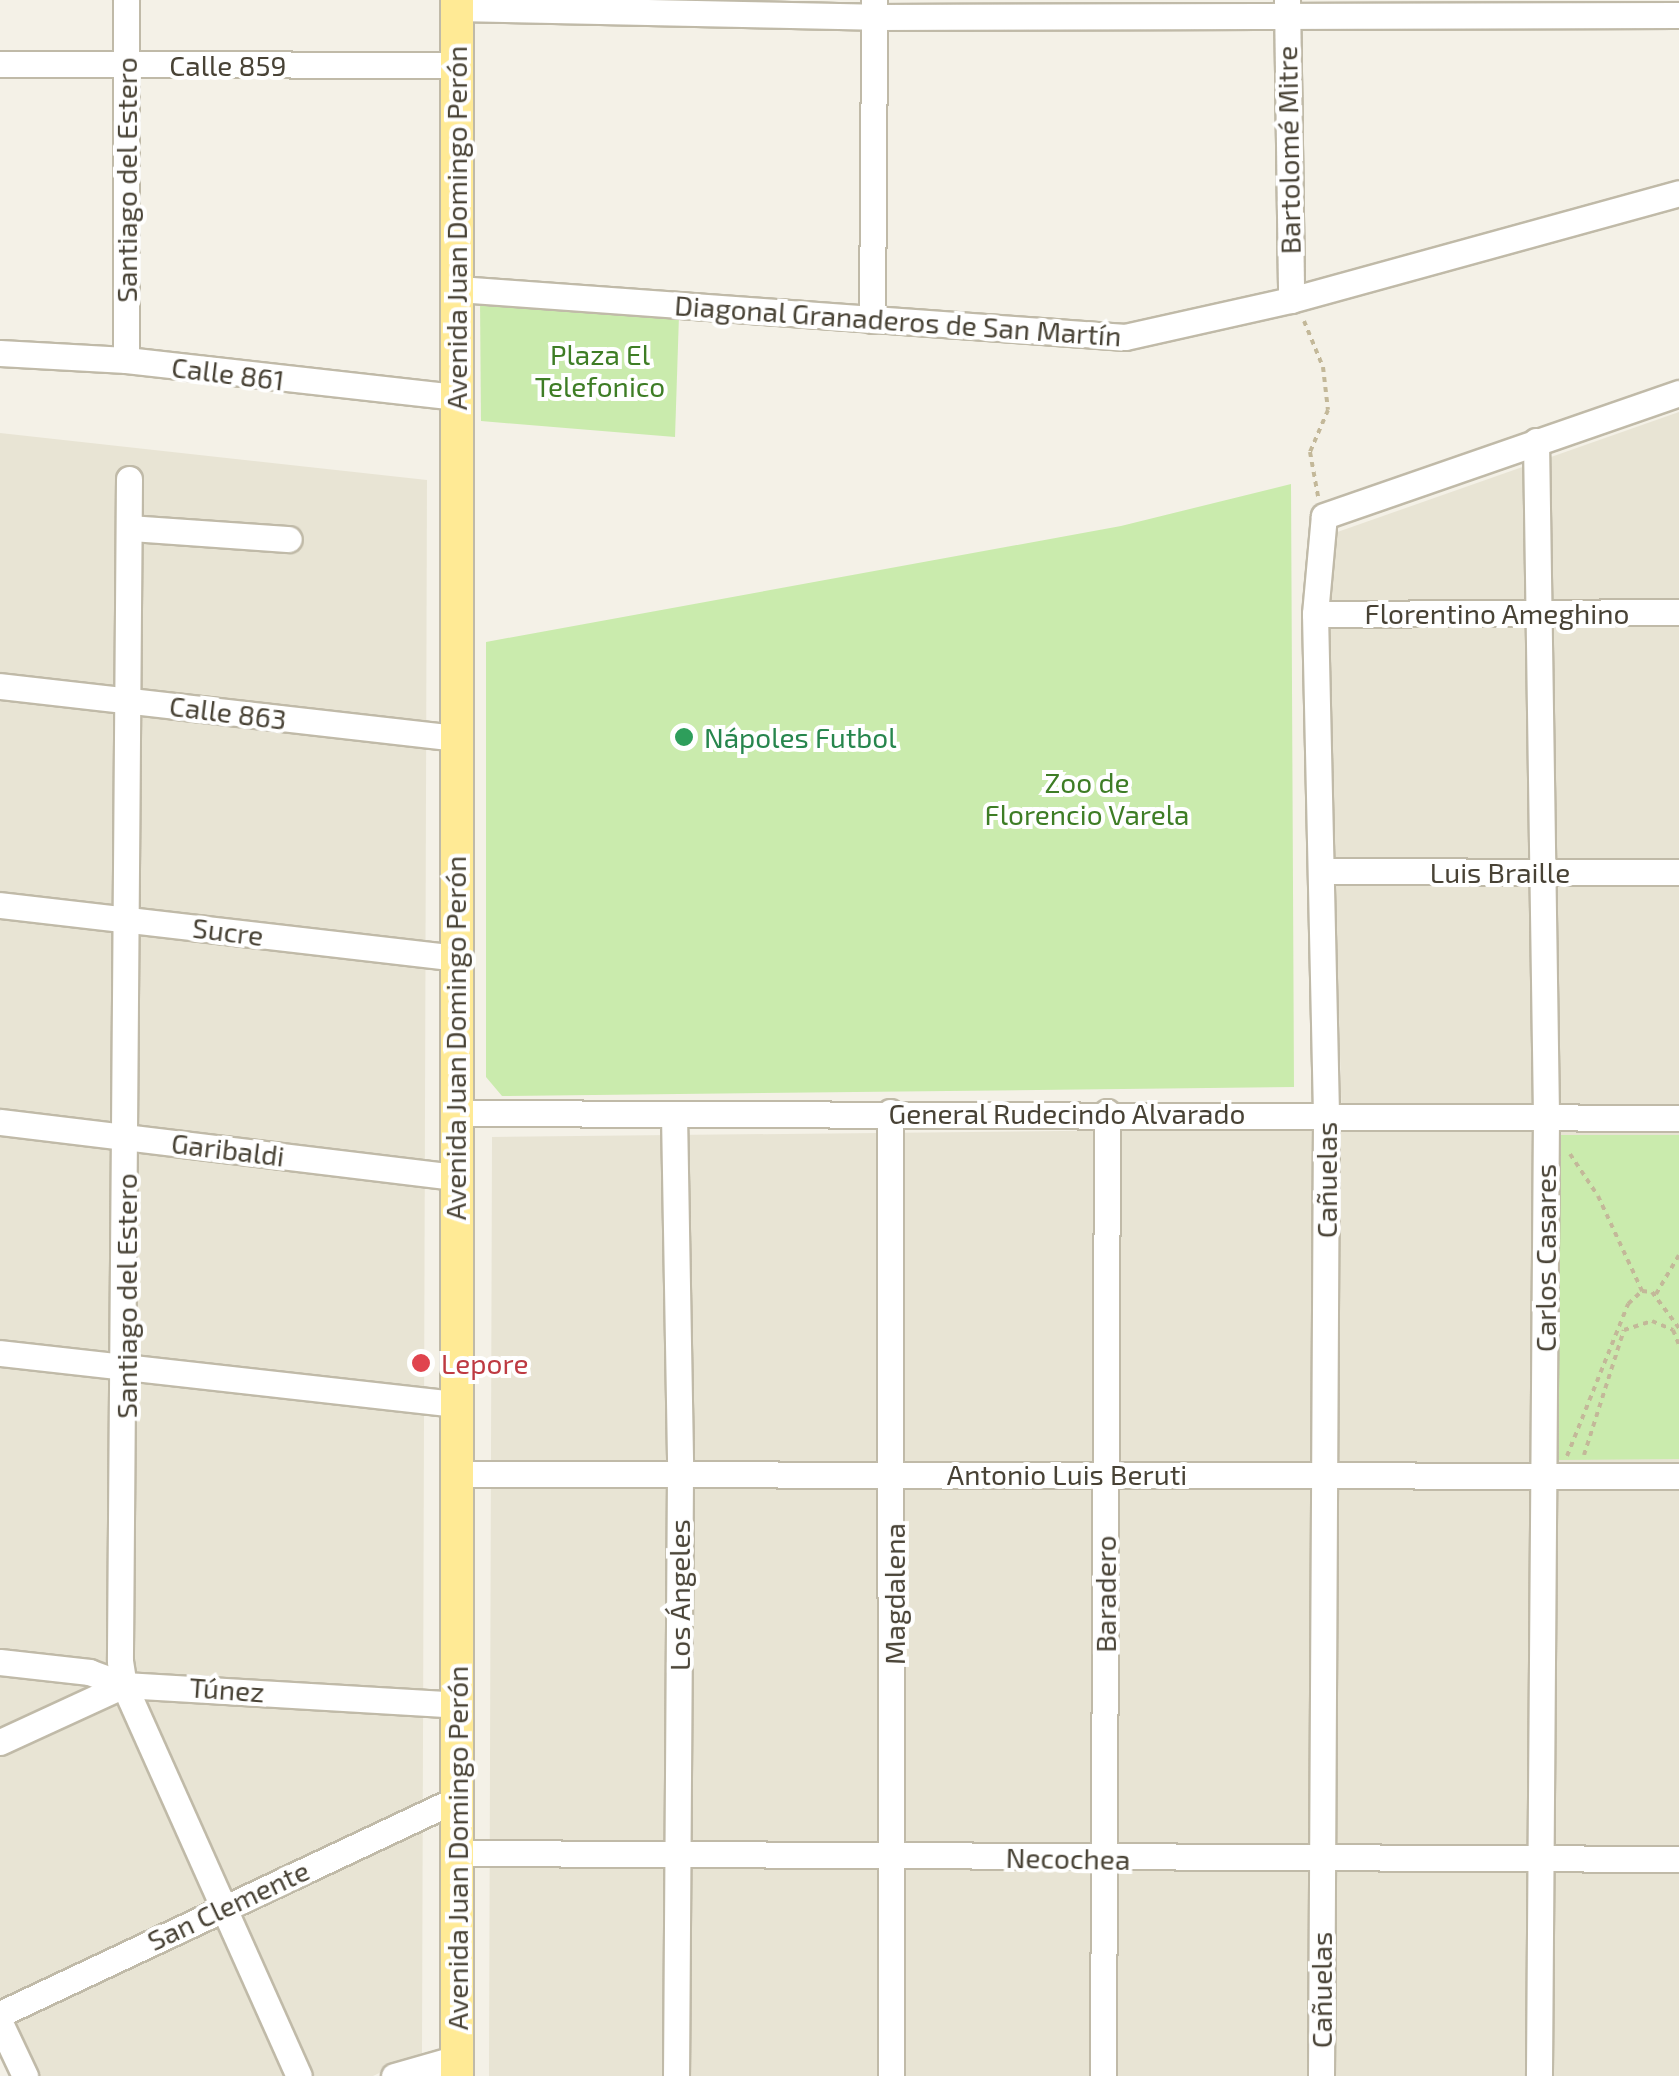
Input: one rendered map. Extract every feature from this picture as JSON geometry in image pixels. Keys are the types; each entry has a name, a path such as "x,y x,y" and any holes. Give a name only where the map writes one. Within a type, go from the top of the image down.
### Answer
{"main road":[{"name":"Avenida Juan Domingo Perón","path":"457,4 457,2067"}],"street":[{"name":"Santiago del Estero","path":"126,0 126,360"},
{"path":"457,4 1679,15"},
{"path":"872,320 874,8"},
{"name":"Bartolomé Mitre","path":"1287,9 1290,300"},
{"name":"Calle 859","path":"0,64 456,65"},
{"name":"Diagonal Granaderos de San Martín","path":"458,290 1125,337 1290,300 1679,194"},
{"name":"Calle 861","path":"0,353 126,360 455,397"},
{"path":"1324,516 1679,393"},
{"name":"Carlos Casares","path":"1536,441 1538,873 1560,1476 1540,1861 1540,2076"},
{"name":"Santiago del Estero","path":"129,479 124,1686 299,2076"},
{"name":"Cañuelas","path":"1321,2076 1326,1114 1315,614 1324,516"},
{"path":"130,528 289,539"},
{"name":"Florentino Ameghino","path":"1315,614 1679,612"},
{"name":"Calle 863","path":"0,686 456,738"},
{"name":"Luis Braille","path":"1321,872 1679,872"},
{"name":"Sucre","path":"0,905 456,958"},
{"name":"Magdalena","path":"890,1112 894,1473 891,2076"},
{"name":"Baradero","path":"1103,2076 1107,1112"},
{"name":"General Rudecindo Alvarado","path":"455,1113 1326,1114 1546,1124 1679,1118"},
{"name":"Los Ángeles","path":"674,1114 680,1475 676,2076"},
{"name":"Garibaldi","path":"0,1122 455,1177"},
{"path":"0,1353 455,1404"},
{"name":"Antonio Luis Beruti","path":"456,1474 1679,1476"},
{"name":"Túnez","path":"0,1662 89,1672 124,1686 457,1704"},
{"path":"0,1742 124,1686"},
{"name":"San Clemente","path":"0,2014 457,1798"},
{"name":"Necochea","path":"457,1854 678,1858 894,1855 1322,1862 1679,1859"},
{"path":"0,2024 25,2076"},
{"path":"394,2076 424,2062 457,2067"}],"path":[{"path":"1290,300 1323,367 1328,410 1310,468 1324,516"},
{"path":"1546,1124 1591,1186 1642,1291"},
{"path":"1656,1294 1679,1254"},
{"path":"1642,1291 1656,1294 1679,1328"},
{"path":"1560,1476 1616,1323 1642,1291"},
{"path":"1560,1476 1624,1330 1652,1321 1673,1330 1679,1345"}],"shaded area":[{"path":"1679,412 1679,2076 489,2076 492,1137 1342,1128 1326,536"},
{"path":"0,433 427,480 422,2053 373,2076 37,2076 0,2001"}],"green space":[{"name":"Plaza El Telefonico","path":"480,300 679,315 675,437 481,421"},
{"name":"Zoo de Florencio Varela","path":"1291,484 1294,1087 502,1096 486,1077 486,642 1121,526"},
{"path":"1558,1135 1679,1135 1679,1459 1557,1460"}],"place":[{"name":"Nápoles Futbol","path":"684,737"},
{"name":"Lepore","path":"421,1363"}]}
